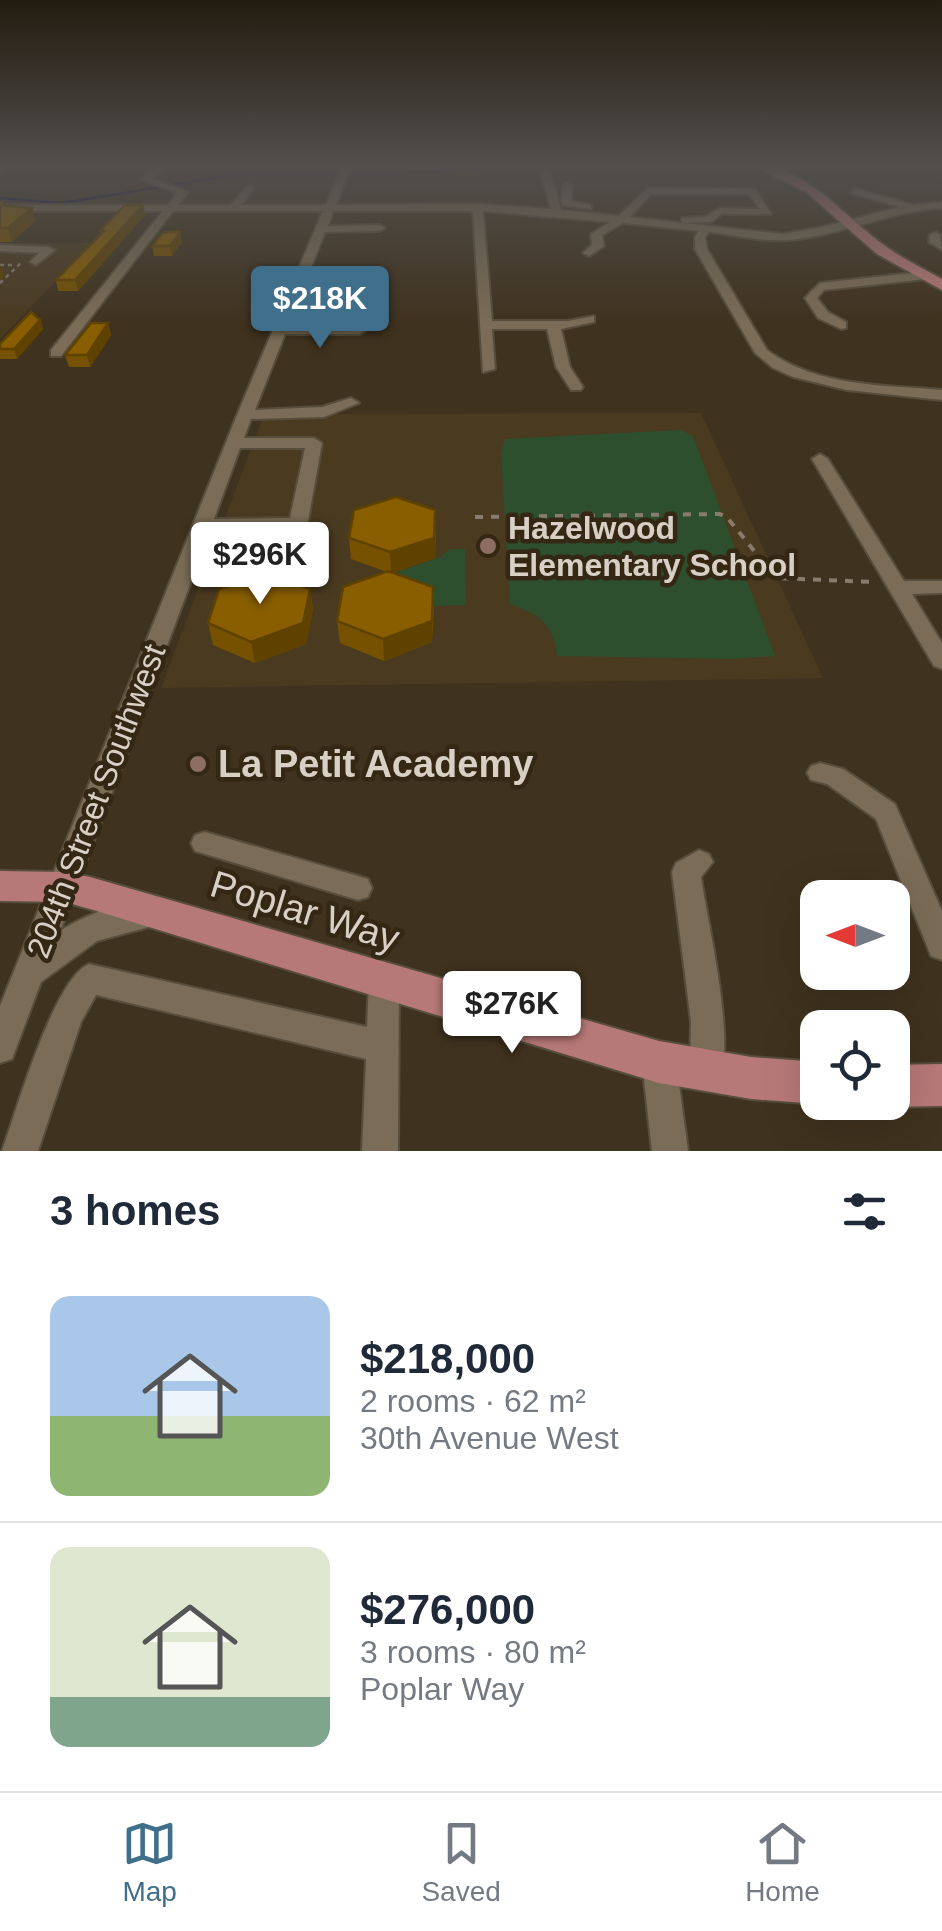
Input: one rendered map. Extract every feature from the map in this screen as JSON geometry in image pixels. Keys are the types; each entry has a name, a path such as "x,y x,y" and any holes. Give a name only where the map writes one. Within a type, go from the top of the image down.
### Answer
{"main road":[{"path":"843,219 922,276 942,284"},
{"name":"Poplar Way","path":"0,886 65,887 659,1062 800,1081"},
{"path":"910,1086 942,1085"}],"street":[{"path":"56,354 163,219"},
{"name":"204th Street Southwest","path":"0,1047 325,219"},
{"path":"479,219 488,369"},
{"path":"589,253 598,246 596,234 620,219"},
{"path":"653,219 782,237 870,219"},
{"path":"675,219 703,219"},
{"path":"322,228 380,228"},
{"path":"706,229 700,236 701,249 762,353 774,365 810,378 942,395"},
{"path":"935,235 935,242 942,247"},
{"path":"0,248 49,250 36,262"},
{"path":"304,274 368,274"},
{"path":"841,325 823,315 810,298 820,286 922,276"},
{"path":"486,325 553,325 589,320"},
{"path":"553,325 563,367 576,386"},
{"path":"281,330 359,330"},
{"path":"245,415 324,412 351,403"},
{"path":"202,525 292,525 298,521 314,443 234,443"},
{"path":"820,458 942,660"},
{"path":"898,588 942,587"},
{"path":"820,772 834,776 886,812 942,946"},
{"path":"204,842 358,888"},
{"path":"700,862 686,872 707,1022 708,1070"},
{"path":"28,978 62,944 84,930 158,914"},
{"path":"20,1151 67,1015 89,980 380,1046"},
{"path":"380,1151 384,982"},
{"path":"659,1062 670,1151"}],"path":[{"path":"0,283 36,248"},
{"path":"0,265 18,265"},
{"path":"0,274 8,274"},
{"path":"475,518 719,514 726,516 768,573 776,578 883,582 898,588"}],"shaded area":[{"path":"0,243 92,243 0,339"},
{"name":"Hazelwood Elementary School","path":"701,413 823,678 161,688 264,414"}],"green space":[{"path":"681,430 693,436 775,656 557,656 543,622 510,604 501,454 505,439"},
{"path":"450,549 465,549 466,605 430,606 389,575 440,557"}],"building":[{"path":"0,219 19,219 8,228 0,228"},
{"path":"112,219 131,219 75,280 56,280 104,231 100,231"},
{"path":"164,232 180,232 170,246 152,246"},
{"path":"31,312 40,320 14,349 0,349 0,344"},
{"path":"91,323 108,323 87,355 65,355"},
{"path":"396,497 435,510 434,538 390,552 349,538 354,510"},
{"path":"388,571 433,587 432,621 383,639 337,621 343,587"},
{"path":"269,573 310,589 303,623 251,642 208,623 219,589"}],"place":[{"name":"Hazelwood Elementary School","path":"488,546"},
{"name":"La Petit Academy","path":"198,764"}]}
